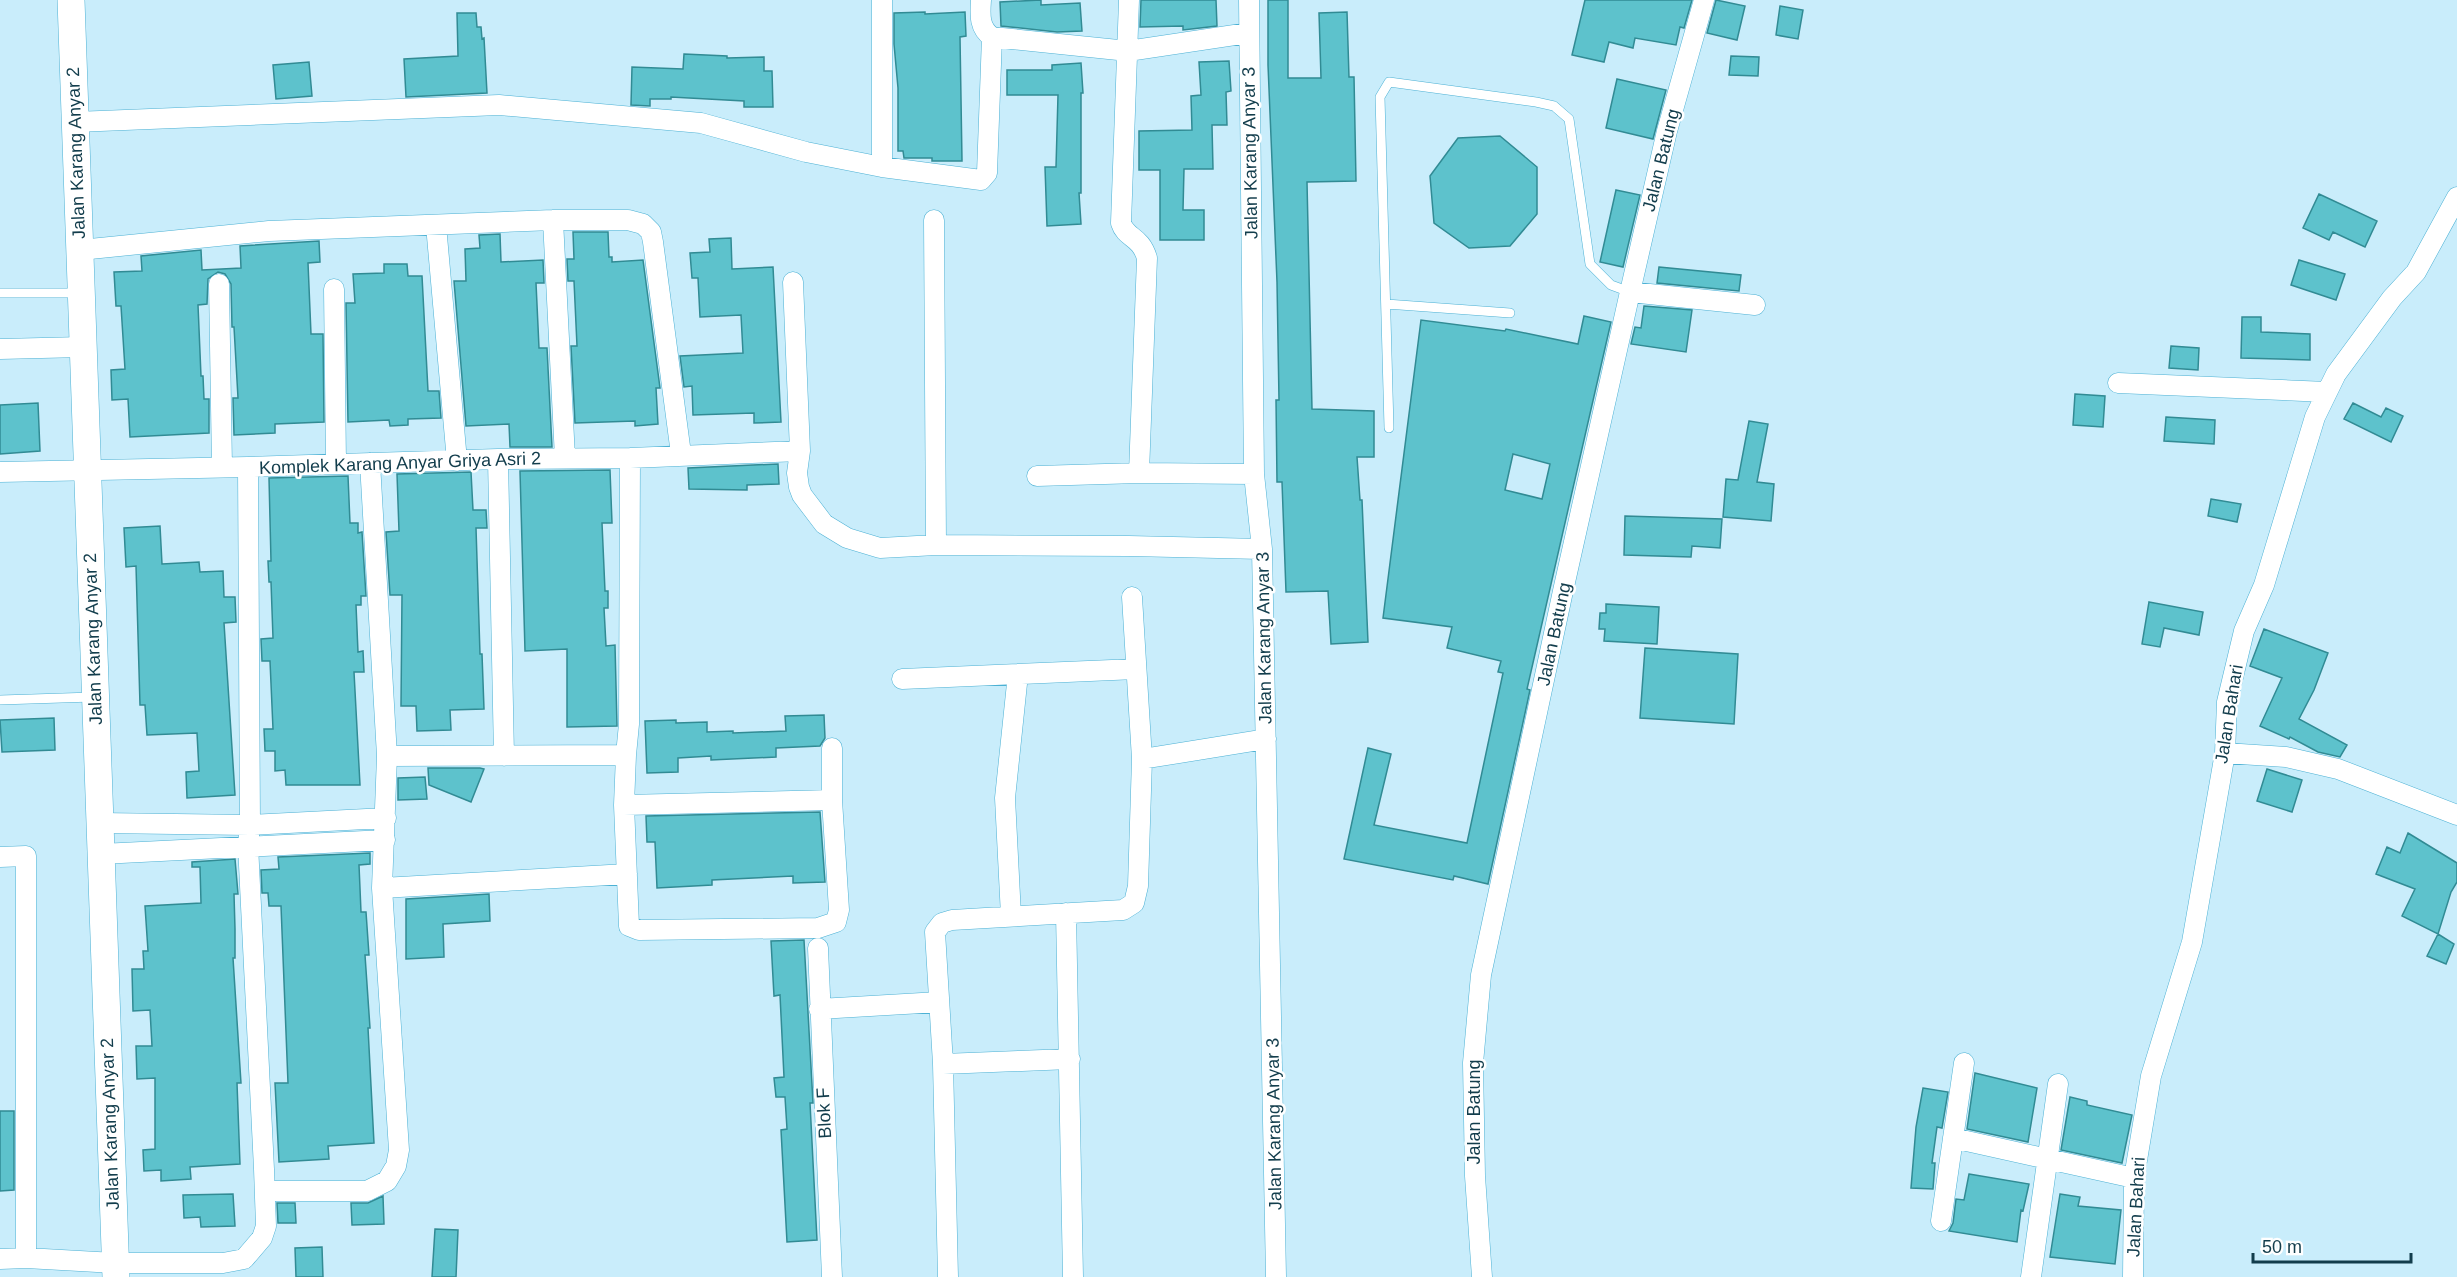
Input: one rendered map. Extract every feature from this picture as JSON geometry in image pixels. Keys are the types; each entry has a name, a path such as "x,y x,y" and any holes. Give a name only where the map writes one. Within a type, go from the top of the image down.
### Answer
{"street":[{"name":"Jalan Karang Anyar 2","path":"71,0 115,1270"},
{"path":"882,0 882,167"},
{"path":"981,0 980,18 986,32 992,37 1128,51 1248,33"},
{"path":"1129,0 1121,223 1123,230 1141,244 1147,258 1139,472"},
{"name":"Jalan Karang Anyar 3","path":"1249,0 1254,474 1262,549 1276,1277"},
{"name":"Jalan Batung","path":"1482,1277 1475,1176 1473,1074 1481,975 1630,292 1667,131 1704,0"},
{"path":"75,122 499,105 701,123 806,152 882,167 981,180 987,173 992,37"},
{"name":"Jalan Bahari","path":"2133,1277 2134,1178 2151,1076 2192,942 2224,753 2228,702 2244,631 2264,585 2315,417 2327,392 2336,374 2392,298 2416,272 2457,197"},
{"path":"80,250 269,231 553,220 638,222 651,232 653,242 681,454"},
{"path":"553,220 565,458"},
{"path":"934,220 936,545"},
{"path":"436,225 457,460"},
{"path":"793,282 800,451 797,473 799,487 802,495 824,524 847,538 880,548 936,545 1262,549"},
{"path":"219,284 222,467"},
{"path":"334,289 336,464"},
{"path":"1630,292 1755,305"},
{"path":"0,349 83,347"},
{"path":"2118,383 2327,392"},
{"name":"Komplek Karang Anyar Griya Asri 2","path":"0,472 498,459 630,458 681,454 800,451"},
{"path":"630,458 629,724 624,805 629,926 634,929 818,928 836,922 839,910 832,800 832,748"},
{"path":"498,459 504,756"},
{"path":"265,1191 367,1191 387,1181 396,1166 399,1150 382,888 387,756 370,463"},
{"path":"0,1259 26,1258 115,1270 223,1263 244,1259 262,1238 266,1226 248,845 250,825 248,467"},
{"path":"1037,476 1139,472 1254,474"},
{"path":"948,1277 943,1064 934,940 939,925 952,920 1124,910 1134,903 1138,886 1142,759 1131,597"},
{"path":"902,679 1136,669"},
{"path":"1011,916 1005,798 1018,674"},
{"path":"1142,759 1266,739"},
{"path":"2224,753 2286,757 2338,769 2457,815"},
{"path":"387,756 626,755"},
{"path":"624,805 832,800"},
{"path":"100,823 250,825 386,818"},
{"path":"101,854 385,840"},
{"path":"0,857 26,856 26,1258"},
{"path":"382,888 627,874"},
{"path":"1066,913 1073,1277"},
{"name":"Blok F","path":"818,948 832,1277"},
{"path":"819,1010 939,1002"},
{"path":"943,1064 1070,1059"},
{"path":"1941,1221 1964,1063"},
{"path":"2031,1277 2058,1084"},
{"path":"1953,1138 2134,1178"}],"lane":[{"path":"1389,428 1380,97 1389,82 1536,102 1554,106 1562,112 1569,119 1590,264 1611,285 1630,292"},
{"path":"0,293 81,293"},
{"path":"1386,304 1510,312"},
{"path":"0,700 95,697"}],"building":[{"path":"1041,0 1041,5 1080,3 1082,31 1057,32 1001,26 1000,2"},
{"path":"1141,0 1216,0 1217,26 1183,30 1183,26 1140,27"},
{"path":"1268,0 1288,0 1288,78 1321,78 1319,13 1347,12 1349,77 1354,77 1356,181 1307,182 1312,409 1374,411 1374,457 1357,457 1360,500 1362,500 1368,642 1331,644 1328,591 1286,592 1282,482 1277,482 1276,400 1279,400 1277,282 1268,65"},
{"path":"1585,0 1692,0 1684,28 1680,27 1676,45 1635,38 1633,48 1609,42 1604,62 1572,55"},
{"path":"1716,0 1745,6 1737,40 1707,33"},
{"path":"1780,6 1803,10 1798,39 1776,35"},
{"path":"925,12 925,14 965,12 966,36 960,37 962,161 904,158 903,151 898,151 898,88 894,13"},
{"path":"457,13 476,13 477,27 481,27 482,39 484,38 487,93 406,97 404,59 458,56"},
{"path":"684,54 727,56 727,58 764,57 764,71 772,71 773,107 744,107 744,101 671,97 671,99 650,99 650,106 631,105 632,67 683,69"},
{"path":"1731,56 1759,57 1758,76 1729,75"},
{"path":"1229,61 1231,91 1226,92 1227,125 1212,125 1213,169 1184,169 1183,210 1204,210 1204,240 1160,240 1160,170 1139,170 1139,131 1192,130 1191,96 1201,95 1199,62"},
{"path":"309,62 312,96 276,99 273,65"},
{"path":"1081,63 1083,93 1081,93 1081,193 1079,193 1081,224 1047,226 1045,167 1056,167 1058,95 1007,95 1007,70 1052,70 1052,65"},
{"path":"1617,79 1666,90 1653,139 1606,128"},
{"path":"1500,136 1537,167 1537,214 1510,246 1469,248 1434,223 1430,176 1458,138"},
{"path":"1616,190 1640,195 1623,267 1600,262"},
{"path":"2319,194 2377,221 2365,247 2333,232 2329,240 2303,228"},
{"path":"573,232 608,232 609,257 612,257 612,262 643,260 660,388 656,388 658,424 635,426 635,421 575,423 571,346 577,346 574,281 568,281 567,259 574,259"},
{"path":"500,234 501,262 543,260 544,283 536,283 539,348 547,348 552,447 510,447 509,424 466,426 454,281 466,281 465,249 480,248 479,235"},
{"path":"731,238 732,269 773,267 781,422 754,423 754,413 693,415 692,386 684,387 680,356 743,353 741,315 700,317 698,278 692,278 690,253 710,252 709,239"},
{"path":"319,241 320,262 308,263 311,334 323,334 324,422 275,424 275,433 234,435 233,398 238,398 231,284 225,274 218,272 208,279 207,304 198,305 201,376 203,376 204,399 209,399 209,433 130,437 128,399 112,400 111,370 125,369 121,306 116,306 114,272 142,271 141,256 201,250 202,270 241,268 240,246"},
{"path":"2299,260 2345,274 2336,300 2291,285"},
{"path":"384,264 407,264 408,276 422,276 428,391 439,391 441,418 408,419 408,425 390,426 389,420 348,422 346,303 355,303 353,274 384,273"},
{"path":"1659,267 1741,275 1739,291 1657,283"},
{"path":"1644,306 1692,310 1686,352 1631,344 1635,327 1641,328"},
{"path":"1584,316 1611,322 1527,689 1530,690 1488,884 1454,876 1453,880 1344,859 1368,748 1391,754 1374,825 1467,843 1503,673 1498,672 1501,661 1447,648 1452,627 1383,618 1421,320 1505,331 1506,329 1578,344","holes":["1513,454 1550,464 1542,499 1505,490"]},
{"path":"2242,317 2261,317 2261,332 2310,334 2310,360 2241,358"},
{"path":"2171,346 2199,348 2198,370 2169,368"},
{"path":"2075,394 2105,396 2103,427 2073,425"},
{"path":"38,403 40,451 0,454 0,405"},
{"path":"2353,403 2381,417 2386,408 2403,416 2391,442 2344,419"},
{"path":"2166,417 2215,420 2214,444 2164,441"},
{"path":"1749,421 1768,424 1757,482 1774,484 1771,521 1723,517 1726,479 1738,480"},
{"path":"778,464 779,484 747,485 747,490 689,489 688,468"},
{"path":"610,470 612,523 602,523 605,591 608,591 608,608 604,608 606,646 615,645 617,726 567,727 567,649 525,651 520,471"},
{"path":"471,472 473,510 486,510 487,528 476,528 484,709 450,710 451,730 417,731 416,706 401,706 402,595 390,595 386,532 399,531 397,474"},
{"path":"348,476 350,523 358,523 358,533 362,532 366,596 361,596 361,605 356,605 358,652 363,651 364,672 354,672 360,785 286,785 285,770 275,771 275,751 265,751 264,729 273,729 270,661 262,661 261,639 273,638 268,561 271,561 269,478"},
{"path":"2211,499 2241,504 2237,522 2208,516"},
{"path":"1625,516 1722,519 1720,548 1692,546 1691,557 1624,555"},
{"path":"160,526 162,564 199,562 200,572 223,571 224,597 235,597 236,622 224,623 235,795 187,798 186,772 199,771 197,733 147,735 145,705 140,705 136,566 126,567 124,528"},
{"path":"2149,602 2203,612 2199,635 2164,628 2160,647 2142,644"},
{"path":"1606,604 1659,607 1657,644 1604,641 1605,629 1599,629 1600,613 1606,613"},
{"path":"2264,629 2328,653 2314,690 2299,719 2347,745 2340,757 2318,752 2290,737 2289,739 2260,726 2282,678 2250,666"},
{"path":"1645,648 1738,654 1734,724 1640,718"},
{"path":"824,715 825,738 820,746 776,748 776,757 711,760 711,756 678,758 678,772 647,773 645,721 707,722 707,732 733,731 733,733 786,731 785,716"},
{"path":"54,718 55,750 2,752 0,720"},
{"path":"428,768 484,769 471,802 429,785"},
{"path":"2267,769 2302,780 2292,812 2257,801"},
{"path":"425,777 427,799 398,800 398,778"},
{"path":"820,812 825,882 793,883 793,876 712,880 712,885 657,888 655,842 647,842 646,816"},
{"path":"2408,833 2457,863 2457,882 2451,892 2438,934 2402,916 2415,889 2376,874 2387,847 2400,853"},
{"path":"370,853 370,864 359,865 361,912 366,912 369,955 365,955 374,1143 328,1146 329,1159 279,1162 275,1083 288,1083 281,906 269,906 268,893 262,893 261,870 279,869 278,857"},
{"path":"235,859 238,894 234,894 235,958 233,958 241,1083 237,1083 240,1164 190,1167 191,1179 161,1181 161,1170 144,1171 143,1150 155,1149 155,1078 137,1079 136,1046 152,1046 150,1010 133,1011 132,969 144,969 143,951 148,951 145,906 201,903 200,867 192,867 192,862"},
{"path":"489,894 490,921 443,924 444,957 406,959 406,899"},
{"path":"2438,934 2454,944 2446,964 2427,956"},
{"path":"804,940 813,1103 810,1103 817,1240 787,1242 781,1130 787,1129 785,1097 776,1097 774,1078 784,1077 780,995 774,996 771,941"},
{"path":"1975,1073 2037,1088 2028,1142 1967,1129"},
{"path":"1923,1088 1948,1092 1942,1128 1937,1127 1932,1163 1935,1163 1933,1189 1911,1188 1916,1127"},
{"path":"2070,1097 2087,1101 2087,1105 2132,1115 2122,1163 2061,1150"},
{"path":"0,1111 14,1111 14,1190 0,1191"},
{"path":"1969,1174 2029,1184 2023,1211 2021,1210 2017,1242 1949,1231 1953,1223 1956,1199 1964,1200"},
{"path":"233,1194 235,1226 201,1227 200,1217 184,1218 183,1195"},
{"path":"2060,1194 2080,1197 2078,1206 2121,1210 2115,1264 2050,1257"},
{"path":"383,1196 384,1224 352,1225 351,1203 368,1203"},
{"path":"277,1203 295,1203 296,1223 278,1223"},
{"path":"435,1229 458,1230 456,1277 432,1277"},
{"path":"322,1247 323,1277 296,1277 295,1248"}]}
